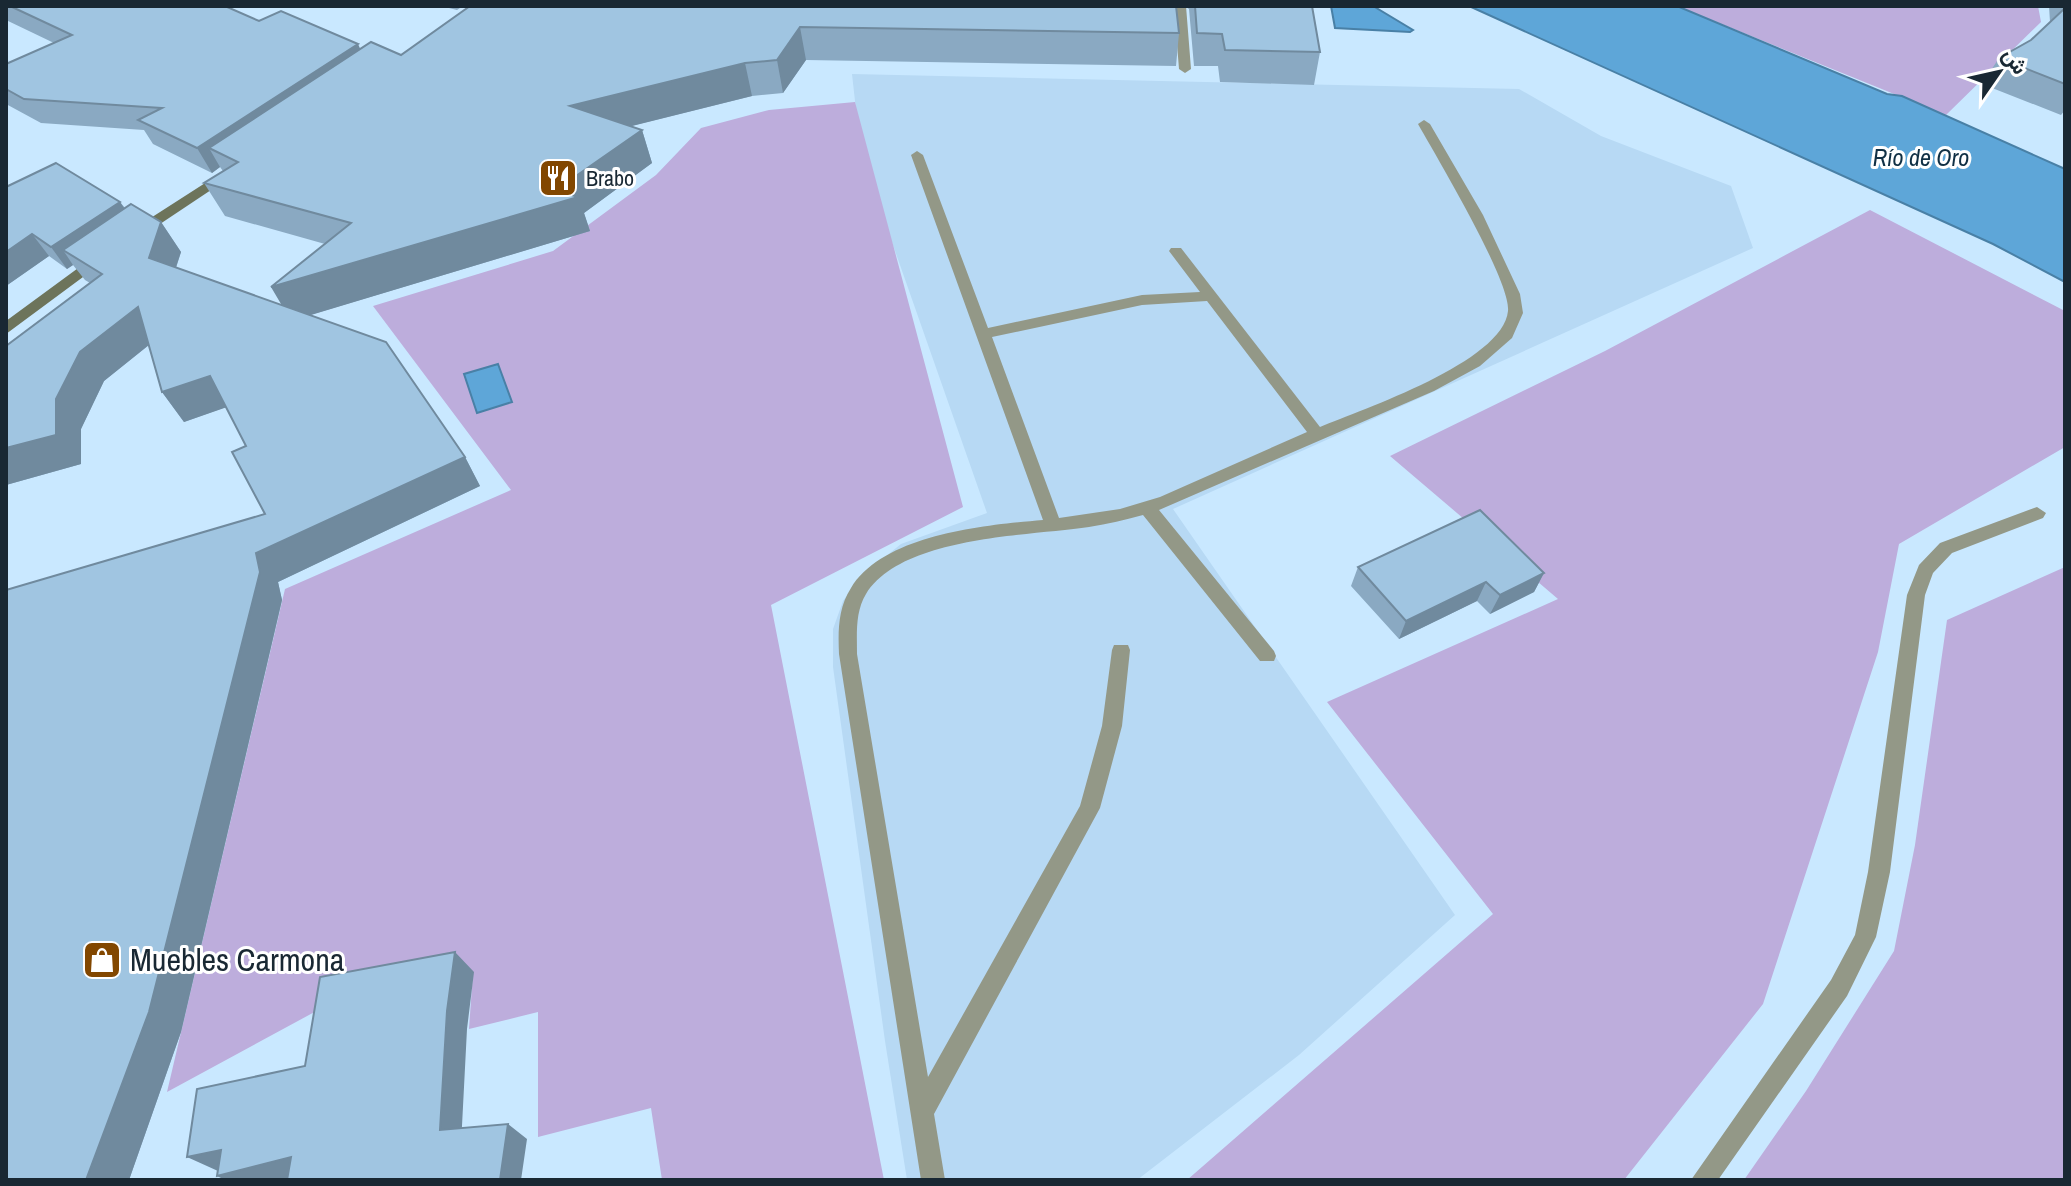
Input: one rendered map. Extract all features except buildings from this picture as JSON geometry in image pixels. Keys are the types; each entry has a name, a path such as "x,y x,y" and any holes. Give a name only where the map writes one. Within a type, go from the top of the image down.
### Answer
{"main road":[{"path":"6,329 54,289 243,163"}],"lane":[{"path":"1165,18 1180,12 1185,69"},
{"path":"933,1180 848,654 847,616 859,589 884,567 929,545 961,535 1120,515 1147,508 1462,368 1495,347 1513,326 1517,304 1479,216 1424,124"},
{"path":"917,155 1053,524"},
{"path":"1176,251 1317,434"},
{"path":"983,334 1142,300 1210,296"},
{"path":"1147,508 1267,656"},
{"path":"1703,1180 1839,988 1865,937 1879,872 1916,595 1925,570 1946,548 2037,513"},
{"path":"922,1112 1090,808 1112,726 1121,650"}],"shaded area":[{"path":"1677,6 2038,6 2041,22 1946,115"},
{"path":"852,74 1519,89 1601,136 1731,186 1753,248 1173,509 1455,915 1299,1055 1137,1180 907,1180 833,667 833,629 843,601 860,577 901,544 987,513 887,228 857,119"},
{"path":"855,102 963,507 771,605 884,1180 662,1180 651,1108 538,1137 538,1012 469,1029 473,972 344,996 167,1092 285,589 511,490 373,306 553,251 656,175 701,128 769,110"},
{"path":"1870,210 2065,311 2065,447 1899,544 1878,652 1763,1004 1624,1180 1187,1180 1493,914 1327,702 1558,599 1390,456 1605,351"},
{"path":"2065,567 2065,1180 1744,1180 1806,1091 1894,951 1915,845 1947,620"}],"water":[{"path":"1331,6 1373,6 1413,30 1335,28"},
{"name":"Río de Oro","path":"1469,6 1677,6 1887,94 1902,96 2065,169 2065,282 1993,244"},
{"path":"498,364 512,402 477,413 464,374"}],"place":[{"name":"Brabo","path":"558,178"},
{"name":"Muebles Carmona","path":"102,960"}]}
